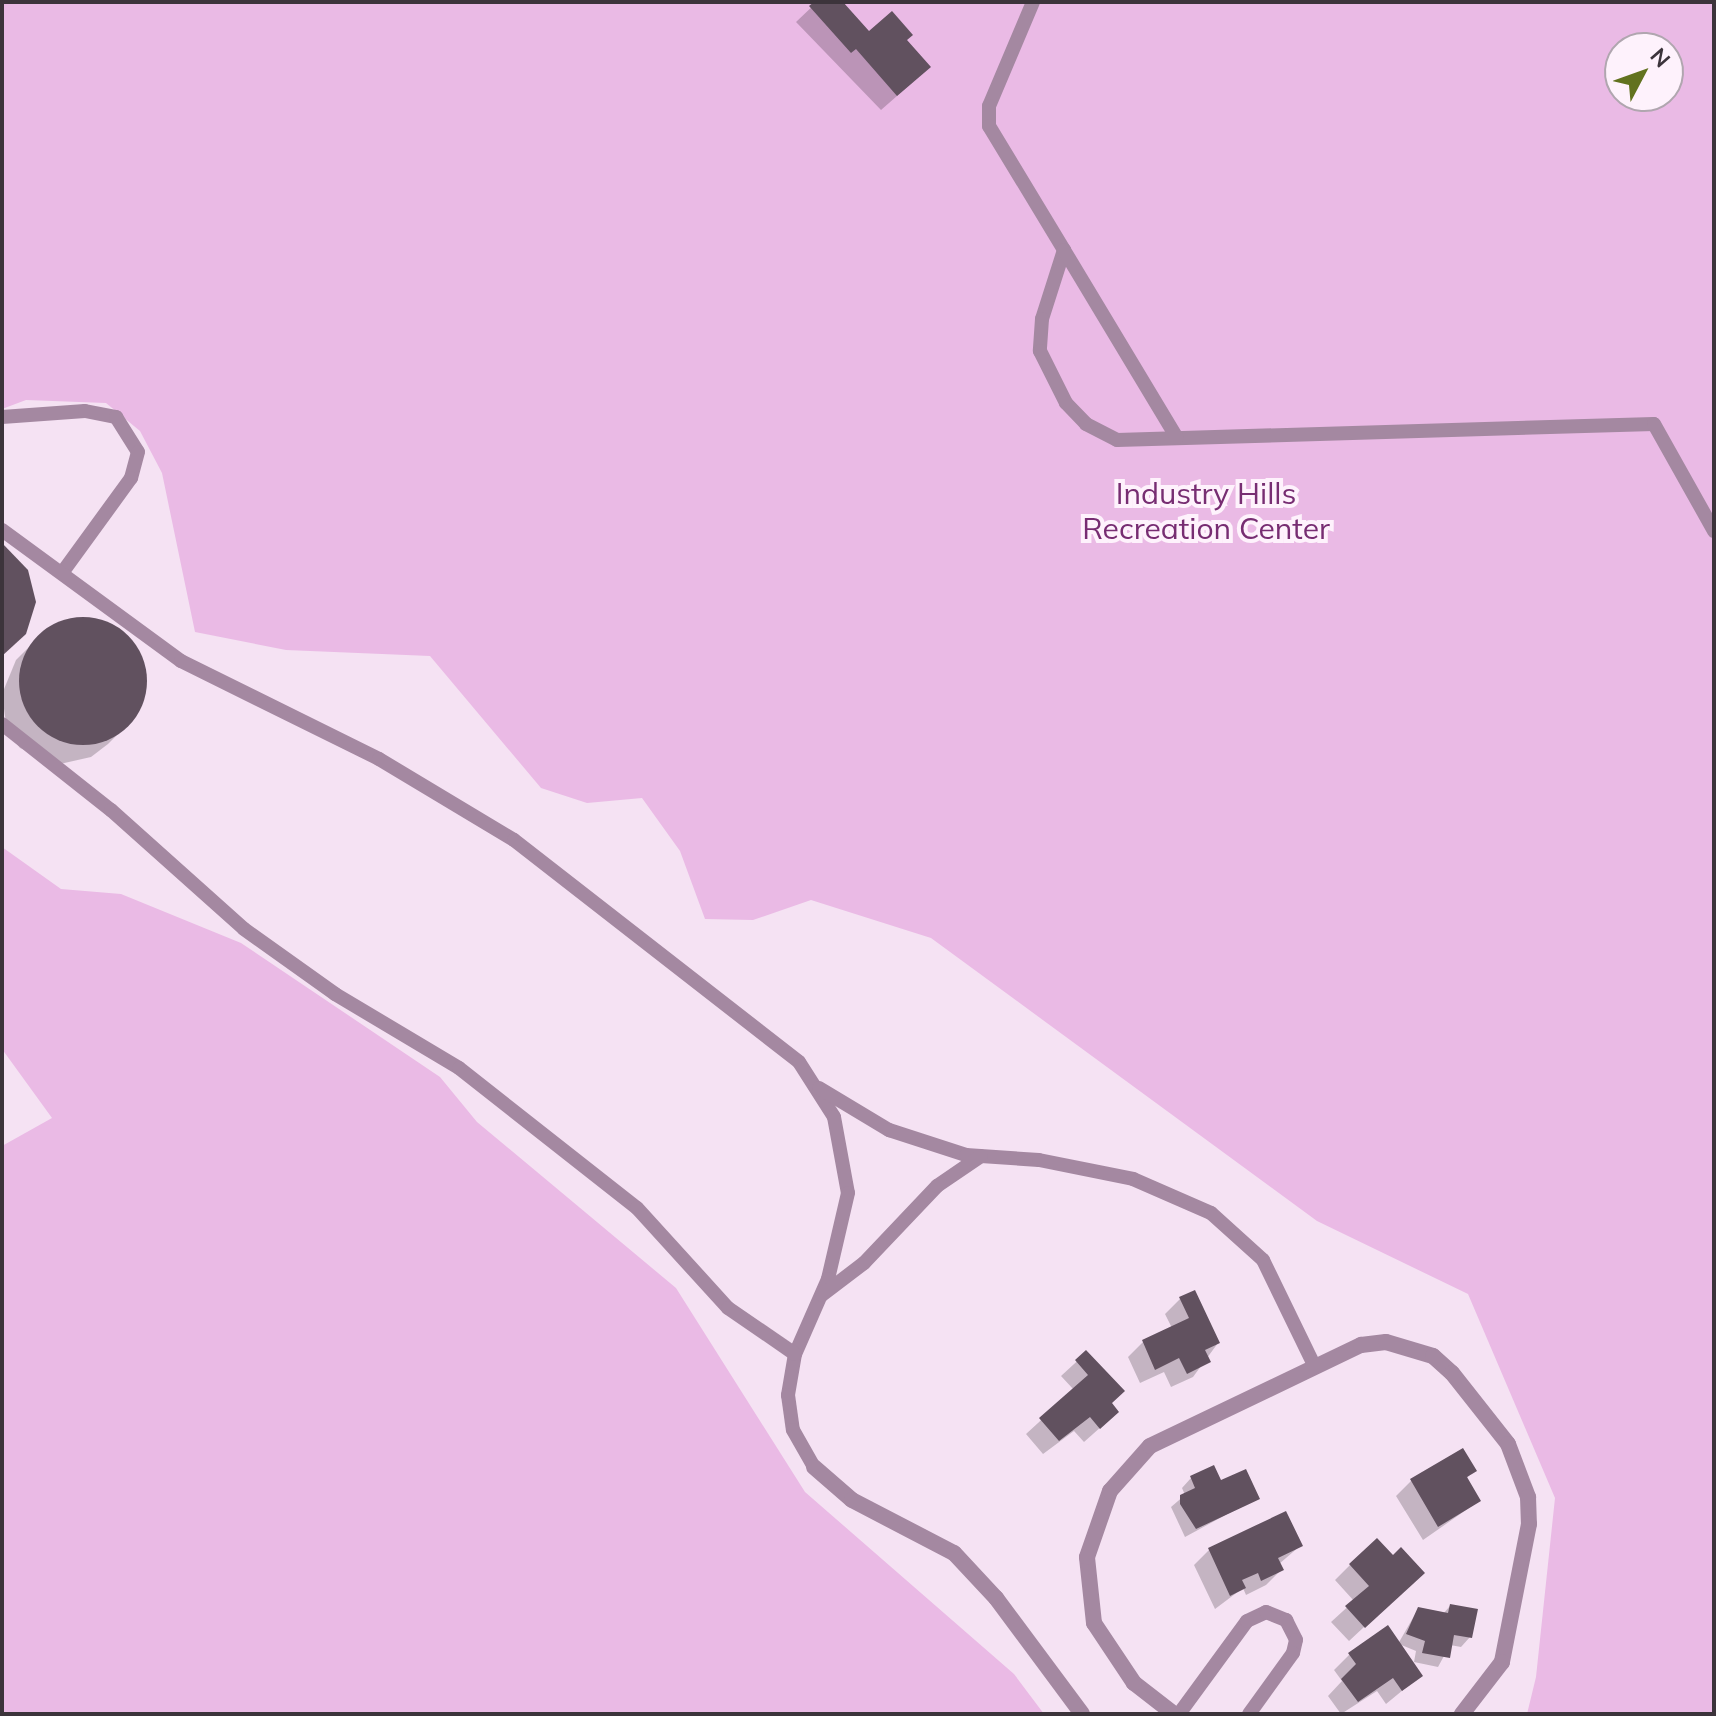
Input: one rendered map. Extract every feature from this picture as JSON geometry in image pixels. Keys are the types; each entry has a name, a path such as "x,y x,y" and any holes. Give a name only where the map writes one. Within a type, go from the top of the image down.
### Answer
{"street":[{"path":"1176,1714 1134,1683 1094,1623 1087,1557 1110,1491 1150,1446 1361,1345 1386,1342 1433,1356 1508,1444 1521,1469 1529,1524 1502,1662 1462,1714"},
{"path":"814,1467 852,1500 954,1553 996,1598 1082,1714"}],"lane":[{"path":"1033,2 989,106 989,126 1177,438"},
{"path":"1064,250 1042,319 1040,351 1066,403 1086,424 1117,440 1654,424 1714,531"},
{"path":"2,417 85,411 116,417 138,452 131,478 62,573"},
{"path":"2,530 181,661 379,759 514,840 762,1028 818,1088 834,1117 848,1193 842,1230 820,1297 795,1354 788,1395 793,1430 814,1467"},
{"path":"2,724 111,810 244,929 335,994 459,1068 625,1199 728,1308 795,1354"},
{"path":"818,1088 889,1130 981,1156 1039,1160 1133,1179 1211,1213 1263,1260 1315,1367"},
{"path":"820,1297 864,1263 937,1186 981,1156"},
{"path":"1176,1714 1247,1621 1266,1612 1286,1620 1296,1640 1293,1653 1249,1714"}],"green space":[{"name":"Industry Hills Recreation Center","path":"2,2 1714,2 1714,1714 1527,1714 1536,1677 1555,1498 1468,1294 1317,1221 931,938 811,900 753,920 705,919 680,851 642,798 587,803 541,788 430,656 286,650 195,632 162,473 140,431 106,403 26,400 2,409"},
{"path":"2,847 61,889 121,894 241,943 440,1077 477,1122 676,1288 805,1492 1014,1674 1044,1714 2,1714 2,1146 52,1118 2,1049"}],"building":[{"path":"814,2 843,2 869,31 892,11 913,35 907,40 931,67 897,96 856,49 851,53 809,6"},
{"path":"2,543 28,570 36,602 26,634 2,656"},
{"path":"83,617 107,622 128,636 142,657 147,681 142,705 128,726 107,740 83,745 59,740 38,726 24,705 19,681 24,657 38,636 59,622"},
{"path":"1195,1290 1220,1343 1205,1350 1211,1362 1187,1374 1179,1358 1155,1370 1142,1340 1189,1318 1179,1297"},
{"path":"1086,1350 1125,1391 1112,1403 1119,1412 1100,1429 1090,1417 1059,1441 1039,1418 1088,1375 1075,1360"},
{"path":"1463,1448 1477,1471 1467,1477 1481,1501 1438,1527 1410,1479"},
{"path":"1214,1465 1221,1480 1246,1469 1260,1499 1196,1529 1180,1504 1180,1495 1195,1488 1190,1476"},
{"path":"1286,1511 1303,1546 1278,1558 1284,1570 1261,1581 1258,1573 1242,1580 1246,1588 1230,1596 1208,1548"},
{"path":"1377,1538 1393,1555 1401,1547 1425,1573 1365,1628 1345,1606 1369,1586 1349,1564"},
{"path":"1450,1604 1478,1609 1472,1638 1454,1635 1450,1658 1422,1653 1425,1641 1406,1634 1418,1607 1448,1613"},
{"path":"1388,1625 1423,1676 1402,1691 1393,1678 1358,1702 1341,1679 1356,1664 1348,1653"}]}
